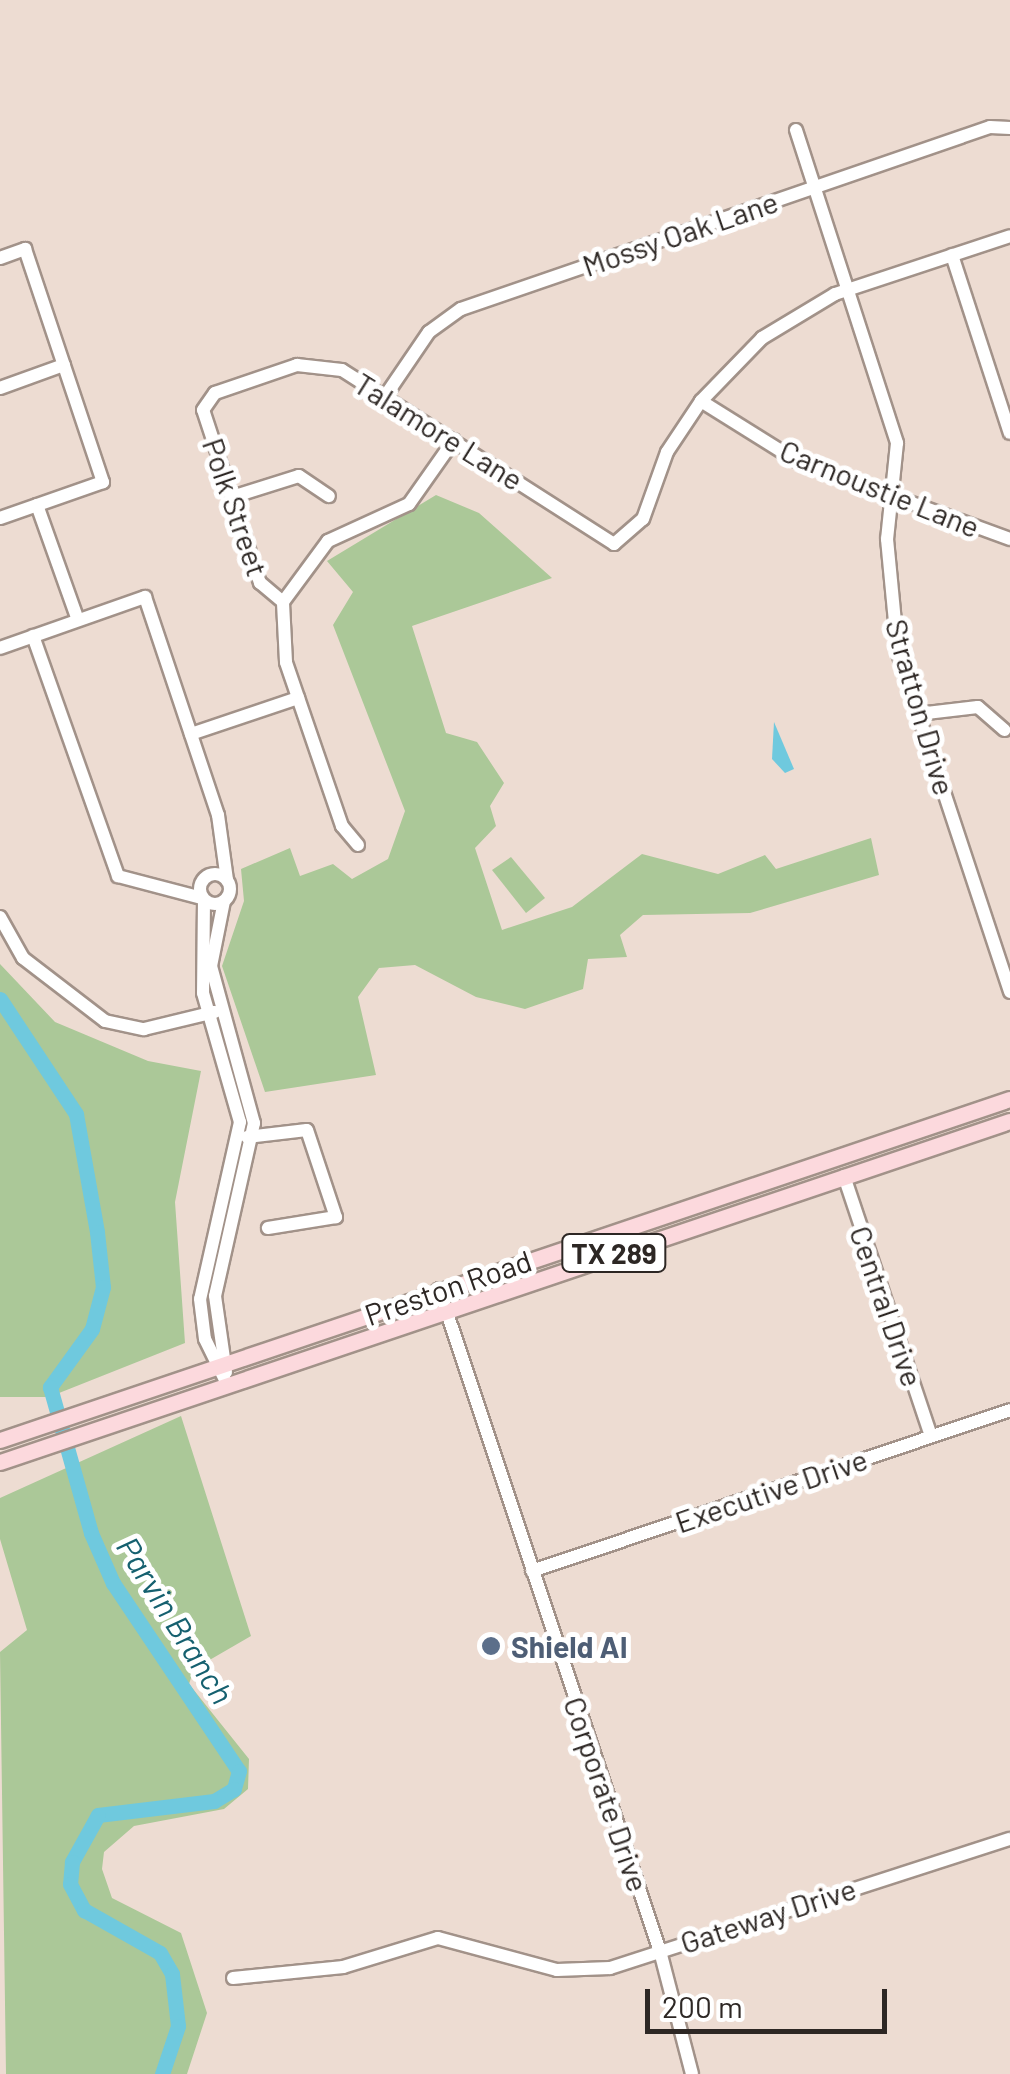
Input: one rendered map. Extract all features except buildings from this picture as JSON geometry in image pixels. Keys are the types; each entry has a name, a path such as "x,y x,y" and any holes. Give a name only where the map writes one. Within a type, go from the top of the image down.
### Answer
{"main road":[{"name":"Preston Road","path":"0,1440 1010,1098"},
{"name":"Preston Road","path":"2,1461 446,1308 1010,1121"},
{"path":"844,1176 850,1152"},
{"path":"700,1202 706,1222"}],"street":[{"name":"Mossy Oak Lane","path":"386,395 447,315 814,186 1010,128"},
{"name":"Stratton Drive","path":"796,130 896,443 894,631 1010,992"},
{"path":"702,401 762,338 847,290 1010,236"},
{"path":"0,258 25,249 103,482 0,518"},
{"path":"952,255 1010,433"},
{"name":"Talamore Lane","path":"204,402 312,364 386,395 607,543 644,519 667,452 702,401"},
{"path":"0,388 64,365"},
{"name":"Carnoustie Lane","path":"702,401 798,462 1010,539"},
{"name":"Polk Street","path":"204,402 260,583 283,602"},
{"path":"358,846 342,826 281,644 283,602 328,541 409,504 454,440"},
{"path":"232,497 299,476 329,496"},
{"path":"37,505 78,620"},
{"path":"0,648 145,596 191,734 226,880 224,902 210,947 216,1012"},
{"path":"33,636 118,876 172,883 206,877 226,880"},
{"path":"191,734 298,698"},
{"path":"918,714 981,707 1004,730"},
{"path":"220,852 206,877 203,899 216,1012 246,1118 246,1137 215,1296 220,1366 226,1384"},
{"path":"172,883 203,899 224,902"},
{"path":"0,917 24,958 105,1021 144,1029 216,1012"},
{"path":"246,1137 308,1130 336,1217 268,1228"},
{"name":"Central Drive","path":"844,1176 931,1436"},
{"name":"Corporate Drive","path":"439,1289 660,1951 692,2074"},
{"name":"Executive Drive","path":"532,1571 1010,1410"},
{"name":"Gateway Drive","path":"233,1978 343,1966 438,1938 580,1972 660,1951 1010,1839"}],"green space":[{"path":"436,495 479,513 552,578 412,626 446,733 477,742 504,783 490,806 496,826 475,848 502,930 572,907 642,854 718,874 765,855 776,869 871,838 879,875 750,913 643,915 620,935 627,957 588,959 583,989 525,1009 476,997 415,965 379,968 358,997 376,1075 265,1092 222,966 244,901 241,869 290,848 300,876 333,864 352,879 388,859 405,811 333,625 353,592 327,561"},
{"path":"511,857 545,898 526,913 492,870"},
{"path":"0,964 55,1022 148,1061 201,1071 175,1202 185,1343 49,1397 0,1397"},
{"path":"181,1416 251,1636 194,1669 189,1684 249,1759 248,1789 224,1809 134,1826 104,1852 102,1869 112,1898 181,1933 207,2013 187,2074 6,2074 0,1652 27,1630 0,1539 0,1498"}],"water":[{"path":"774,722 794,769 785,773 772,759"}],"waterway":[{"name":"Parvin Branch","path":"0,999 76,1114 97,1232 103,1287 92,1329 50,1387 91,1533 113,1583 239,1771 234,1789 214,1801 98,1815 72,1862 70,1884 84,1910 160,1953 172,1974 178,2026 162,2074"}],"place":[{"name":"Shield AI","path":"491,1646"}]}
